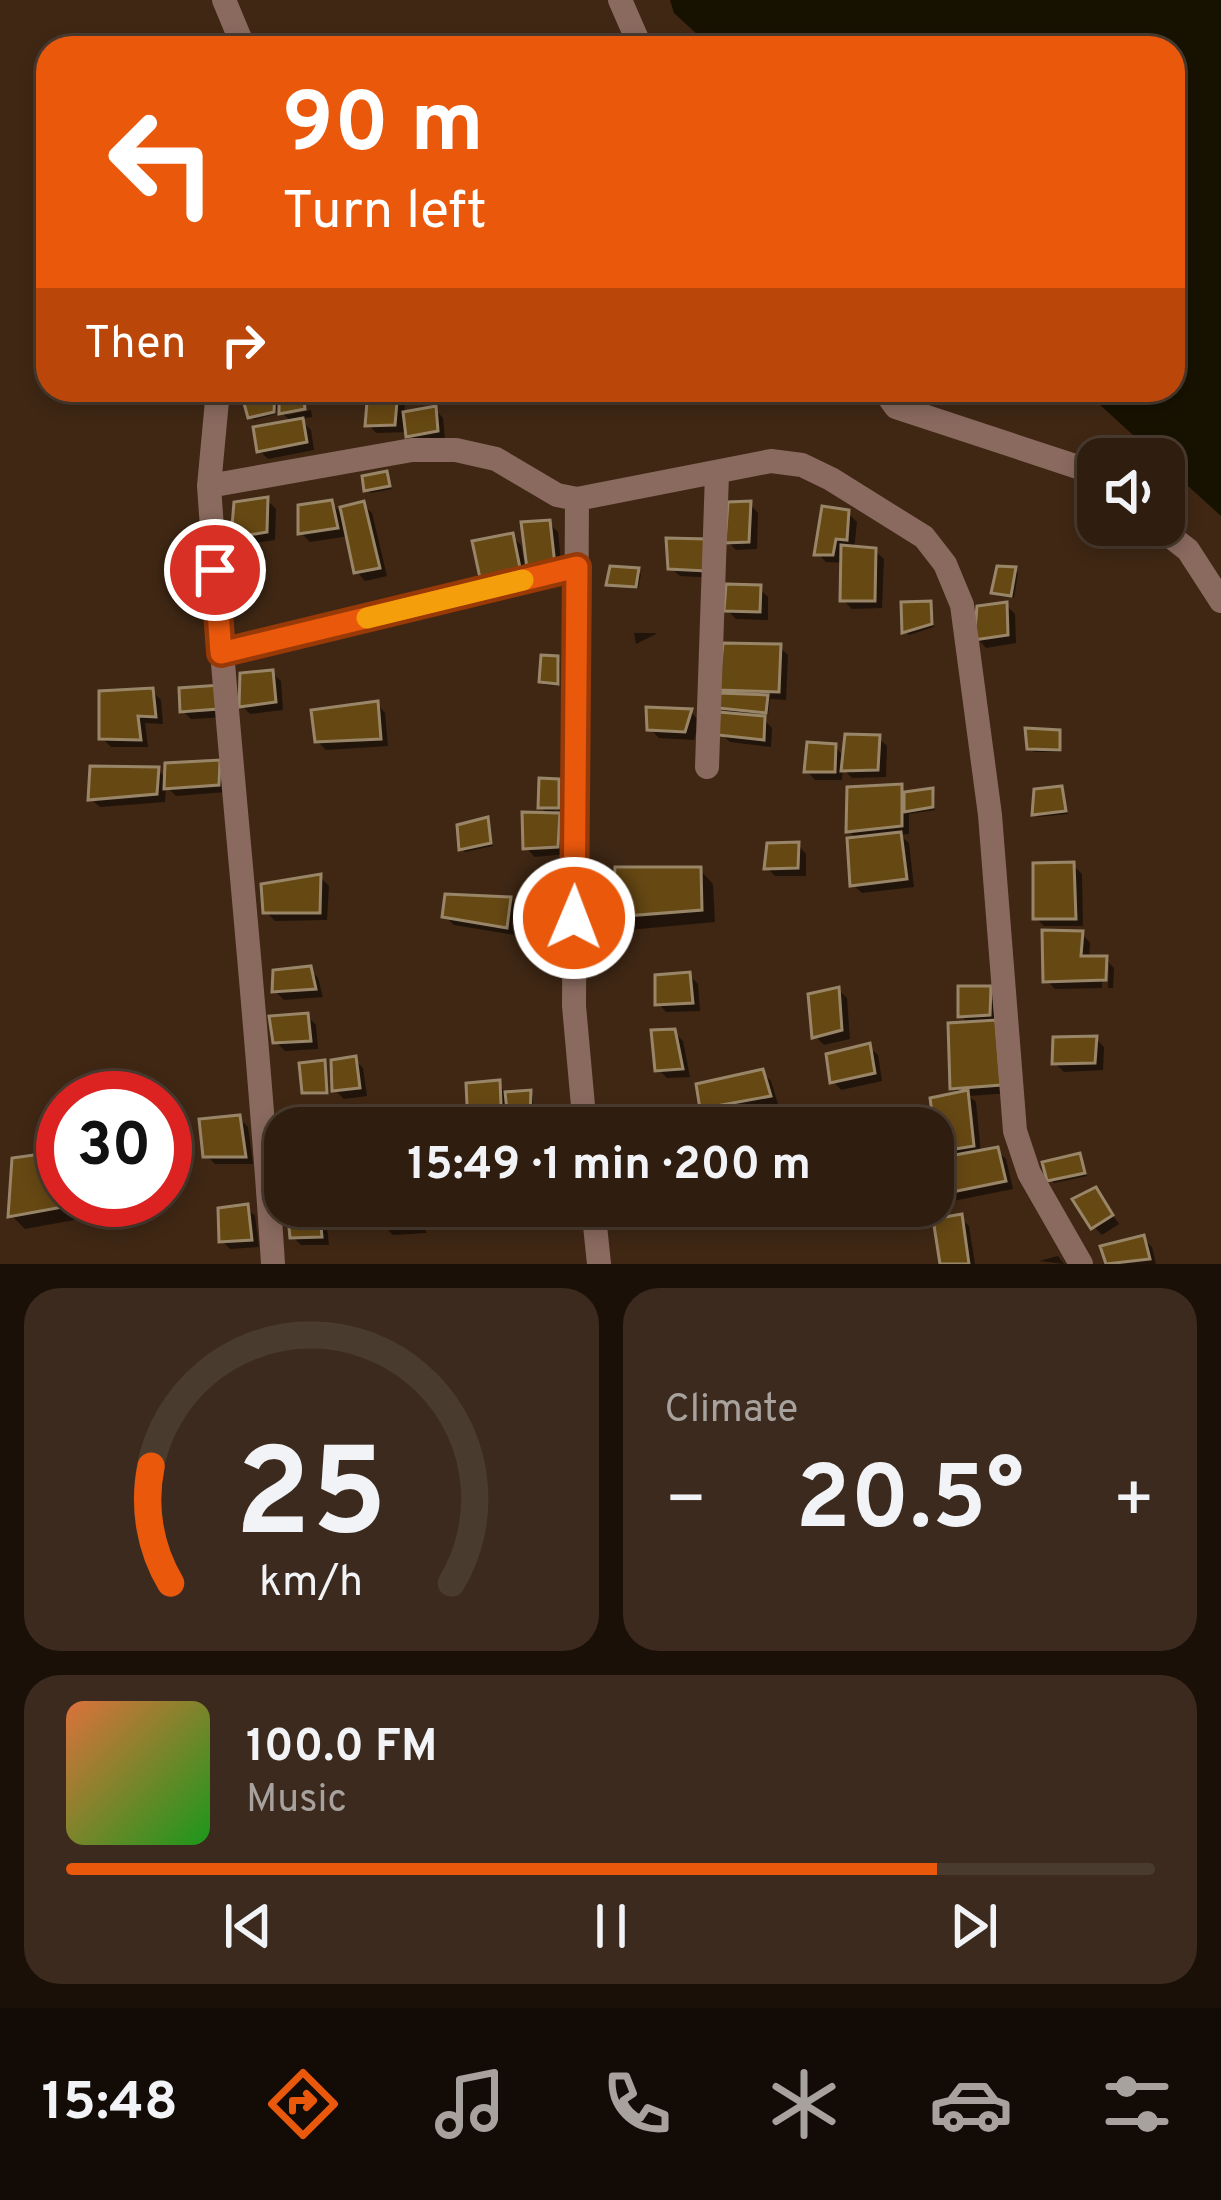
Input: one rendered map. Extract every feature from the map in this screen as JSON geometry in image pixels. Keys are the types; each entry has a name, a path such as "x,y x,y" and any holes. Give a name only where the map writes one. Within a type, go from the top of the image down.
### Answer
{"street":[{"path":"224,0 239,36"},
{"path":"620,0 636,36"},
{"path":"217,402 209,486 261,1068 273,1264"},
{"path":"892,402 1077,467"},
{"path":"209,486 412,451 456,450 496,459 557,494 577,499 771,461 802,465 924,537 945,564 962,604 990,814 1015,1131 1029,1173 1082,1264"},
{"path":"707,767 717,474"},
{"path":"577,499 574,1006 583,1107"},
{"path":"1183,546 1221,601"},
{"path":"221,653 577,567"},
{"path":"595,1227 599,1264"}],"shaded area":[{"path":"670,0 1221,0 1221,516 1185,483 1185,438 1136,438 1097,402 1185,402 1185,36 699,36 674,13"}],"building":[{"path":"244,402 274,402 274,412 248,418"},
{"path":"279,402 304,402 305,409 279,414"},
{"path":"367,402 397,402 395,425 365,426"},
{"path":"436,406 438,431 406,437 403,412"},
{"path":"303,418 307,442 257,452 253,427"},
{"path":"387,471 390,486 364,491 362,476"},
{"path":"268,497 267,532 231,538 234,502"},
{"path":"332,500 338,528 298,534 298,505"},
{"path":"364,501 380,568 354,573 340,507"},
{"path":"751,501 749,542 725,543 728,502"},
{"path":"822,506 849,510 847,540 836,539 833,555 814,555"},
{"path":"550,520 555,565 527,569 521,522"},
{"path":"513,533 520,568 480,578 472,541"},
{"path":"666,538 707,539 706,571 668,569"},
{"path":"841,545 876,548 875,601 840,601"},
{"path":"610,566 639,568 636,587 606,585"},
{"path":"997,566 1016,567 1011,596 991,593"},
{"path":"726,584 761,585 760,612 724,611"},
{"path":"931,601 932,624 902,633 901,602"},
{"path":"1007,602 1008,635 974,640 977,606"},
{"path":"723,643 781,644 779,692 718,690"},
{"path":"541,655 558,656 558,684 539,682"},
{"path":"273,670 276,702 239,707 240,673"},
{"path":"220,685 218,709 180,712 179,688"},
{"path":"153,688 156,717 138,716 141,740 99,739 99,691"},
{"path":"719,693 768,695 766,713 718,708"},
{"path":"378,701 381,739 315,742 311,710"},
{"path":"646,707 692,709 685,732 647,730"},
{"path":"719,712 765,716 764,740 718,735"},
{"path":"1025,728 1060,730 1060,750 1027,749"},
{"path":"845,734 880,735 878,770 841,771"},
{"path":"807,742 836,744 835,772 804,772"},
{"path":"220,760 219,785 164,789 165,763"},
{"path":"90,766 159,767 157,794 88,800"},
{"path":"539,778 559,779 559,808 538,808"},
{"path":"902,784 902,826 846,832 847,787"},
{"path":"1062,786 1066,811 1032,815 1034,789"},
{"path":"933,788 933,807 904,812 904,792"},
{"path":"522,812 560,813 558,847 523,849"},
{"path":"488,817 491,843 459,850 457,825"},
{"path":"901,832 907,879 850,886 847,838"},
{"path":"799,842 798,868 764,869 767,843"},
{"path":"1074,862 1076,919 1033,919 1033,863"},
{"path":"615,867 701,867 702,910 612,917"},
{"path":"321,874 320,913 263,913 261,884"},
{"path":"445,894 511,897 507,928 442,917"},
{"path":"1042,930 1083,931 1081,956 1107,956 1106,980 1043,982"},
{"path":"311,966 316,989 272,992 273,970"},
{"path":"690,972 693,1003 655,1005 655,975"},
{"path":"958,986 991,986 990,1015 958,1017"},
{"path":"839,987 842,1030 812,1038 808,994"},
{"path":"308,1013 311,1041 273,1043 269,1016"},
{"path":"996,1020 1001,1085 950,1089 948,1023"},
{"path":"675,1029 683,1069 655,1071 651,1030"},
{"path":"1097,1036 1095,1063 1052,1064 1053,1037"},
{"path":"870,1043 875,1073 830,1083 826,1054"},
{"path":"356,1056 360,1088 332,1091 331,1060"},
{"path":"325,1060 327,1093 302,1093 299,1063"},
{"path":"763,1069 771,1096 700,1107 696,1084"},
{"path":"500,1080 501,1107 467,1107 466,1083"},
{"path":"531,1090 530,1107 507,1107 505,1092"},
{"path":"968,1090 974,1146 954,1149 954,1107 931,1107 930,1098"},
{"path":"240,1115 246,1157 203,1157 199,1119"},
{"path":"998,1147 1006,1181 954,1192 954,1155"},
{"path":"1080,1153 1085,1173 1047,1181 1042,1162"},
{"path":"36,1155 36,1212 8,1217 12,1158"},
{"path":"1096,1187 1113,1215 1091,1229 1072,1199"},
{"path":"248,1204 252,1240 219,1242 218,1208"},
{"path":"962,1214 969,1264 940,1264 934,1227 954,1227 954,1215"},
{"path":"289,1227 321,1227 322,1237 290,1238"},
{"path":"1144,1235 1150,1259 1106,1264 1100,1246"}],"slow traffic":[{"path":"367,618 523,580"}],"route":[{"path":"215,570 221,653 577,567 574,918"}]}
